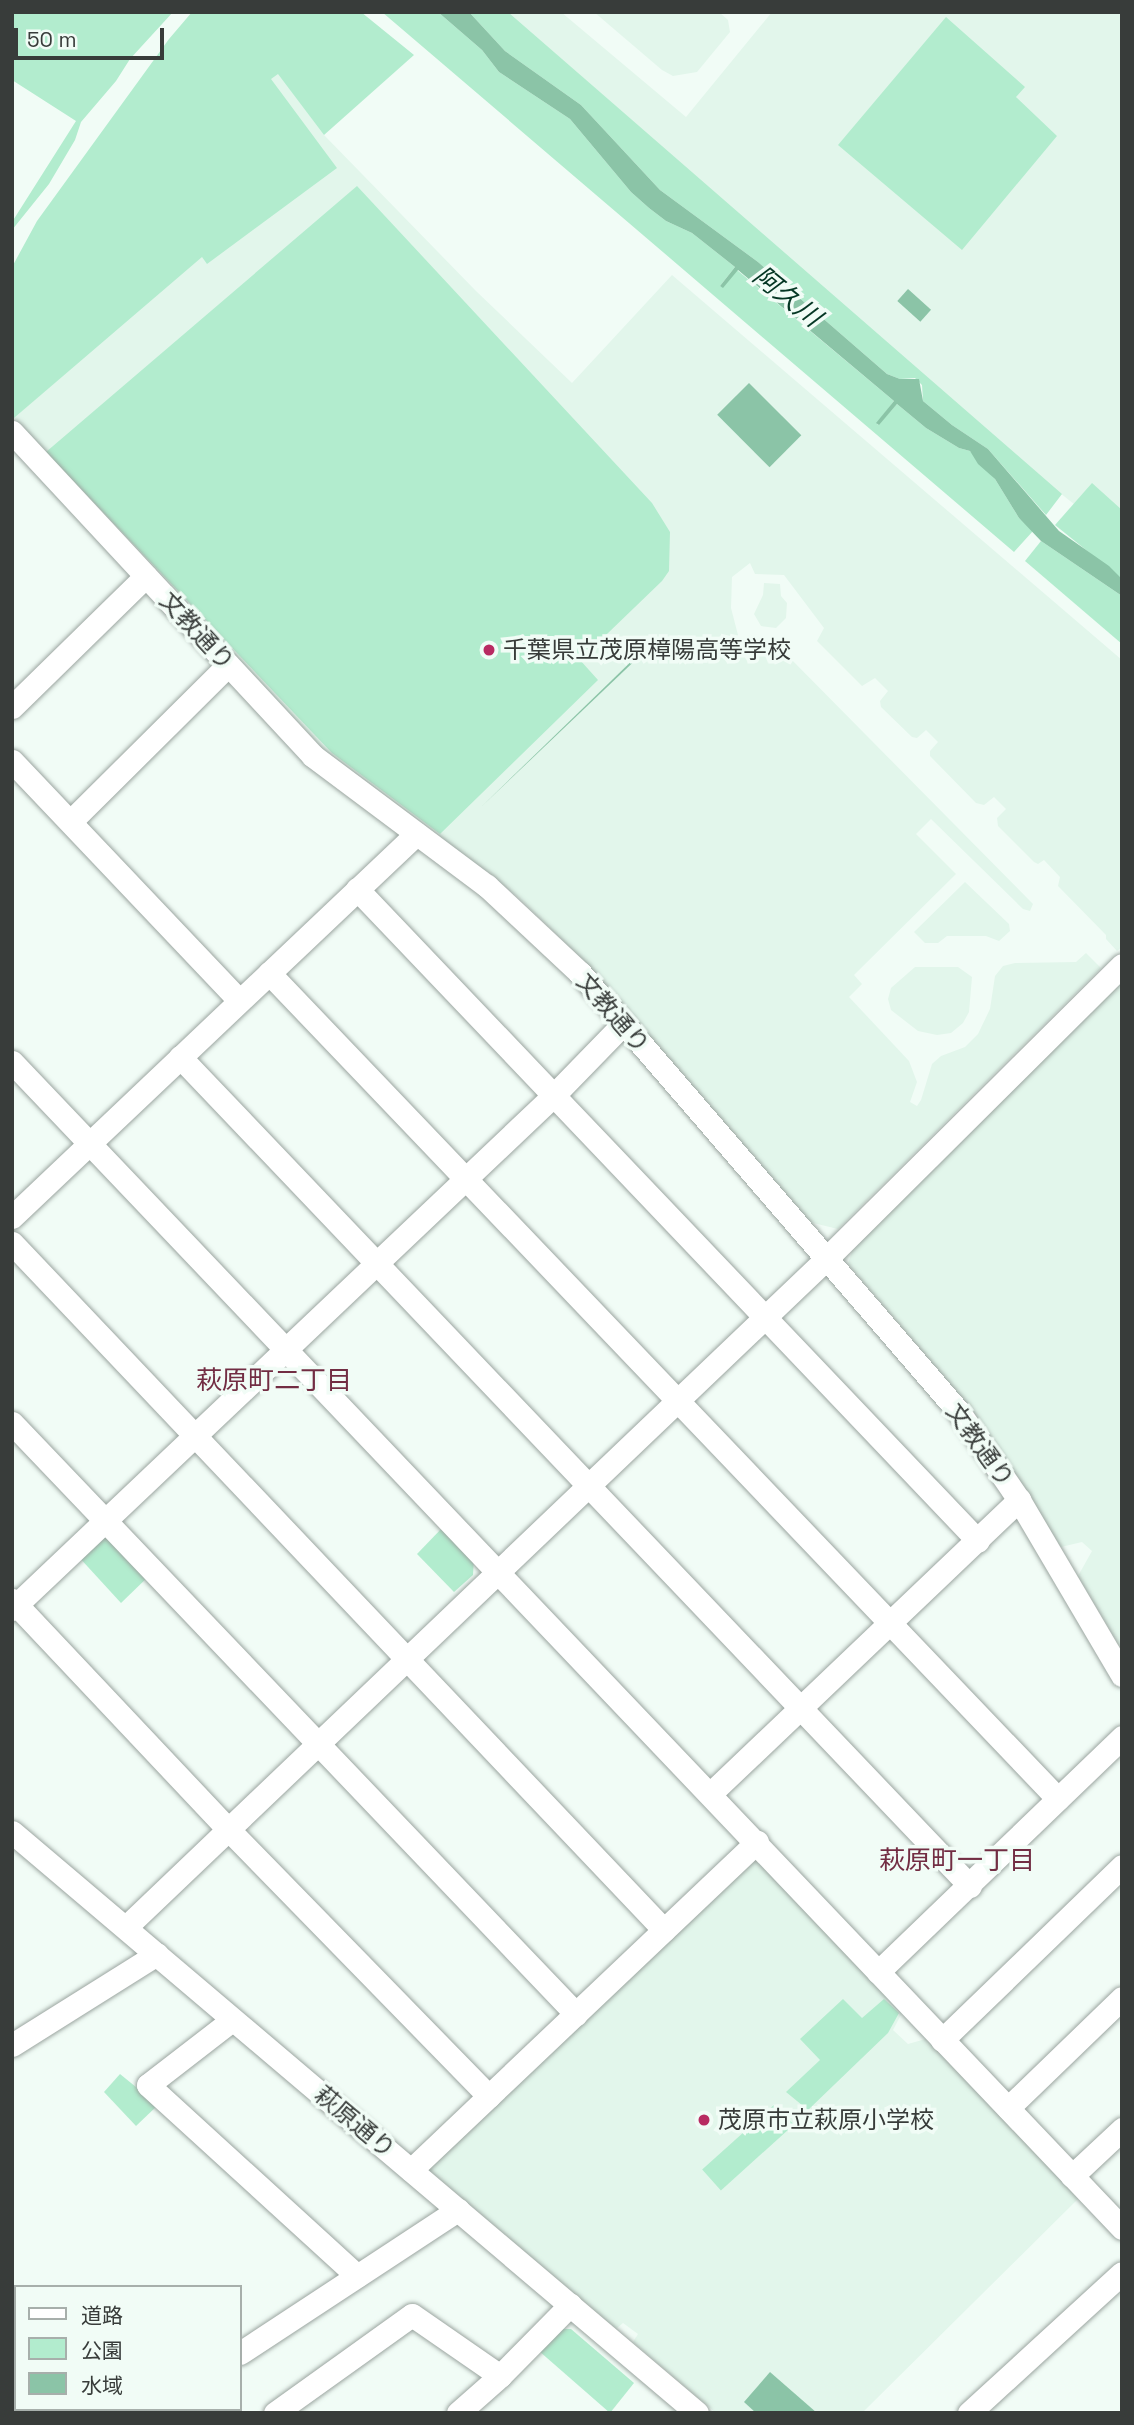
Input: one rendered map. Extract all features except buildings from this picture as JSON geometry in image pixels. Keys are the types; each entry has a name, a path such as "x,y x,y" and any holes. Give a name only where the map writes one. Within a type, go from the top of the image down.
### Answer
{"street":[{"name":"文教通り","path":"12,432 313,756 514,907 580,973 958,1412 1019,1500 1122,1675"},
{"path":"12,707 146,576"},
{"path":"71,821 228,665"},
{"path":"12,761 239,1000"},
{"path":"12,1217 416,834"},
{"path":"357,889 978,1541"},
{"path":"126,1927 765,1318 1122,965"},
{"path":"269,973 1058,1799"},
{"path":"489,2096 14,1605 377,1264 554,1095 623,1024"},
{"path":"180,1057 970,1886"},
{"path":"12,1062 1122,2228"},
{"path":"12,1243 664,1930"},
{"path":"12,1423 576,2014"},
{"path":"710,1794 1019,1500"},
{"path":"878,1972 1122,1737"},
{"name":"萩原通り","path":"12,1832 697,2413"},
{"path":"411,2170 757,1842"},
{"path":"942,2040 1122,1866"},
{"path":"12,2045 157,1954"},
{"path":"1008,2109 1122,1998"},
{"path":"232,2020 148,2085 357,2276"},
{"path":"1072,2176 1122,2129"},
{"path":"242,2352 458,2210"},
{"path":"969,2413 1122,2273"},
{"path":"458,2413 500,2376 570,2305"},
{"path":"275,2413 412,2315 500,2376"}],"shaded area":[{"path":"508,12 561,12 686,117 772,12 1122,12 1122,542 1036,474"},
{"path":"594,12 719,12 728,20 730,32 697,72 673,76 662,70"},
{"name":"千葉県立茂原樟陽高等学校","path":"278,73 324,135 476,291 572,383 672,275 1122,660 1122,947 1117,951 1106,939 1106,935 1058,886 1060,877 1044,860 1038,864 1034,862 998,826 997,818 1006,809 994,797 984,805 976,803 930,756 930,751 938,742 926,730 917,738 912,737 881,707 880,701 888,691 875,678 862,686 817,641 824,628 784,575 755,574 750,563 732,577 731,608 738,635 736,648 787,655 1033,904 1030,911 1023,909 931,819 916,834 956,874 854,975 862,984 849,997 909,1061 917,1082 910,1102 917,1106 921,1100 932,1064 941,1056 965,1047 978,1034 990,1009 995,976 1003,966 1015,963 1076,962 1086,953 1101,968 838,1229 805,1221 585,962 517,896 329,755 14,418 93,349 270,79"},
{"name":"千葉県立茂原樟陽高等学校","path":"764,583 780,584 781,596 787,603 786,618 776,628 761,626 754,614 763,595"},
{"path":"965,882 1009,924 1010,931 999,941 986,936 947,936 938,943 925,943 914,932"},
{"path":"915,967 958,967 972,977 969,1012 963,1023 951,1033 937,1035 918,1031 891,1010 888,999 891,988"},
{"path":"1122,981 1122,1650 1078,1576 1092,1551 1082,1542 1061,1547 968,1405 848,1264 853,1248"},
{"path":"759,1856 903,2011 893,2030 908,2044 929,2038 1081,2196 862,2413 716,2413 633,2342 638,2334 623,2323 616,2329 429,2170 428,2160 747,1858"}],"green space":[{"path":"12,12 173,12 130,59 116,81 81,122 75,140 49,184 12,230 12,222 76,121 12,80"},
{"path":"192,12 361,12 414,55 324,135 278,74 271,79 337,168 207,264 202,257 14,418 12,267 37,221 169,39"},
{"path":"382,12 438,12 482,50 499,72 570,119 631,192 649,208 666,221 692,233 735,267 720,286 723,287 737,270 894,401 878,425 897,404 926,428 959,448 970,451 995,479 1019,518 1033,531 1014,552"},
{"path":"469,12 508,12 1062,494 1046,515 988,449 923,401 922,385 915,378 900,379 887,374 758,262 660,190 581,105 505,51"},
{"path":"946,17 1025,87 1016,97 1057,136 962,250 838,145"},
{"path":"357,186 652,503 670,532 669,571 662,581 580,660 598,680 440,834 332,753 46,452"},
{"path":"1092,483 1122,510 1122,579 1055,525"},
{"path":"1041,541 1122,596 1122,644 1025,561"},
{"path":"443,1527 474,1558 473,1575 454,1592 417,1554"},
{"path":"100,1532 151,1574 121,1603 77,1555"},
{"path":"843,1999 862,2018 884,1999 899,2013 888,2033 808,2110 786,2092 820,2060 800,2039"},
{"path":"120,2074 158,2105 136,2126 104,2092"},
{"path":"775,2104 794,2125 721,2190 702,2170"},
{"path":"560,2329 571,2329 634,2383 610,2413 539,2351"}],"water":[{"name":"阿久川","path":"438,12 469,12 505,51 581,105 660,190 758,262 887,374 900,379 919,379 923,401 988,449 1059,531 1109,566 1122,579 1122,596 1041,541 1019,518 995,479 978,464 970,451 959,448 926,428 897,404 879,425 876,423 894,401 738,270 723,288 720,286 735,267 692,233 666,221 649,208 631,192 570,119 499,72 482,50"},
{"path":"908,289 931,310 920,322 897,301"},
{"path":"749,383 801,435 770,467 717,415"},
{"path":"644,649 646,650 480,808"},
{"path":"770,2372 817,2413 756,2413 744,2402"}],"place":[{"name":"千葉県立茂原樟陽高等学校","path":"489,650"},
{"name":"茂原市立萩原小学校","path":"704,2120"}],"district":[{"name":"萩原町二丁目","path":"274,1381"},
{"name":"萩原町一丁目","path":"957,1861"}]}
